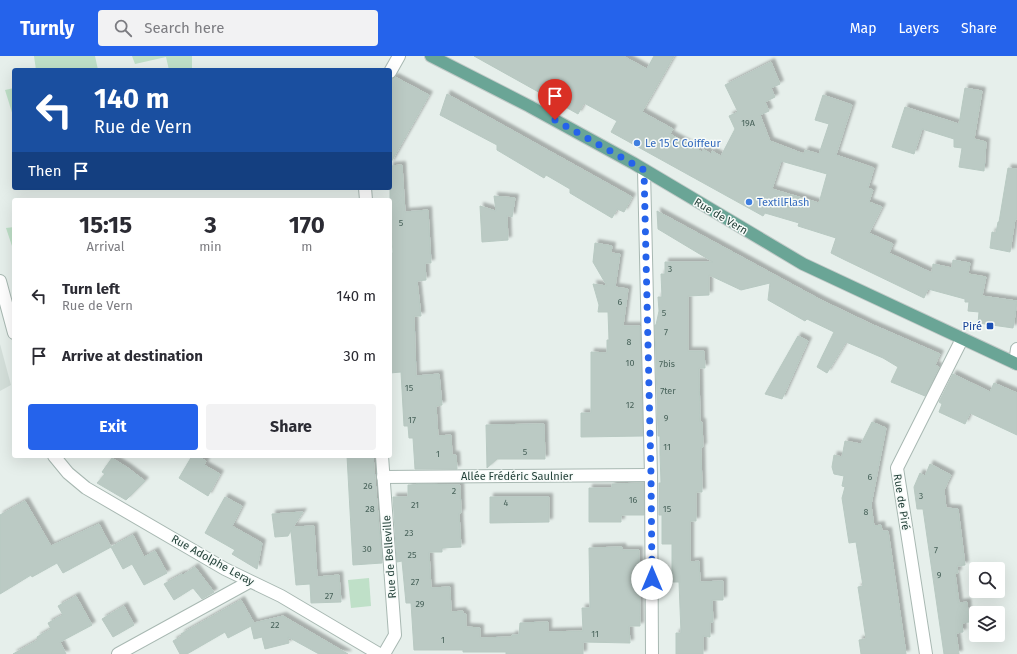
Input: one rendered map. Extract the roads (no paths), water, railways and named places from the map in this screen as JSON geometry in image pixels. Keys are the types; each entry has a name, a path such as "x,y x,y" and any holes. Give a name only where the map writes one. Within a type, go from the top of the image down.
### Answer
{"main road":[{"name":"Rue de Vern","path":"431,56 529,106 644,170 803,264 1016,364"}],"street":[{"path":"392,68 399,56"},
{"path":"644,170 651,475 652,654"},
{"path":"0,281 12,326"},
{"name":"Rue de Piré","path":"926,654 896,468 962,339"},
{"path":"1016,364 1017,349"},
{"name":"Rue Adolphe Leray","path":"56,458 68,473 86,488 225,569 249,582 281,596 379,654"},
{"name":"Rue de Belleville","path":"382,458 395,635 384,654"},
{"name":"Allée Frédéric Saulnier","path":"383,477 651,475"},
{"path":"118,654 249,582"}],"place":[{"name":"Le 15 C Coiffeur","path":"637,143"},
{"name":"TextilFlash","path":"749,202"},
{"name":"Piré","path":"990,326"}]}
